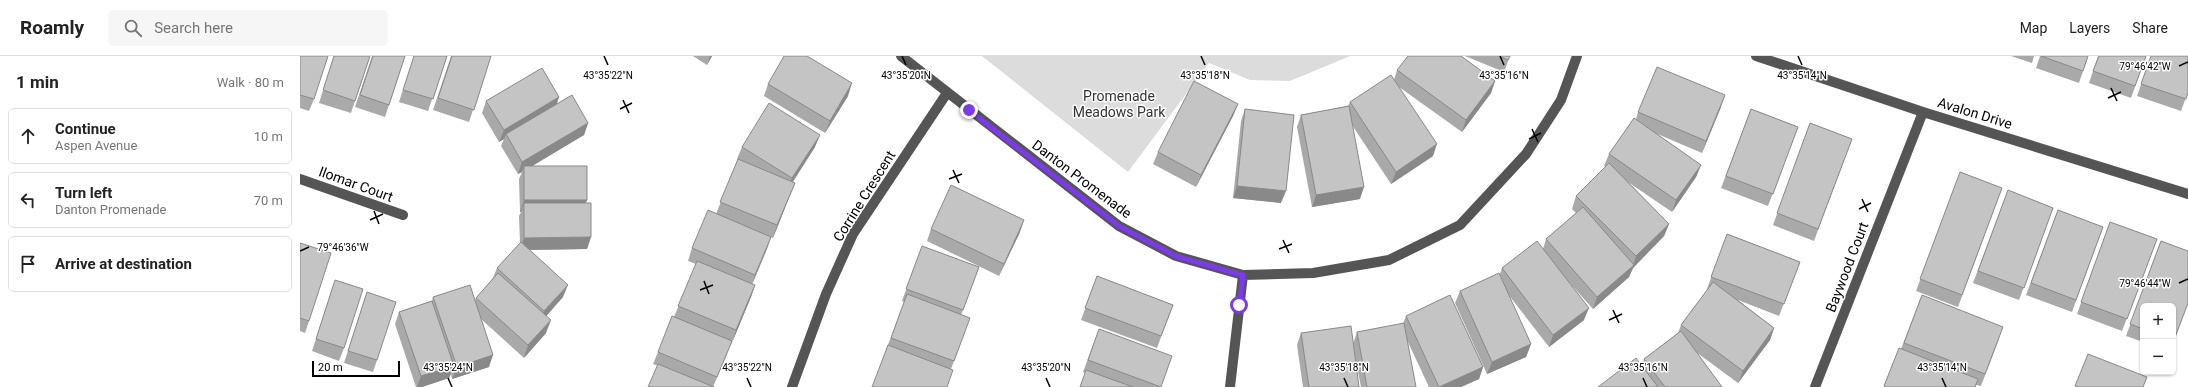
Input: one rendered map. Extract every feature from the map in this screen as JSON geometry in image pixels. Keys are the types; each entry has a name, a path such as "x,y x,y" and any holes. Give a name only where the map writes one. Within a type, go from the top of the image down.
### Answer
{"street":[{"name":"Danton Promenade","path":"901,56 1119,226 1176,256 1243,275 1313,273 1389,260 1460,225 1526,154 1561,100 1577,56"},
{"name":"Avalon Drive","path":"1756,56 1923,112 2188,194"},
{"name":"Corrine Crescent","path":"792,387 826,294 854,234 947,93"},
{"name":"Baywood Court","path":"1815,387 1923,112"},
{"name":"Ilomar Court","path":"300,179 403,216"},
{"path":"1230,387 1243,275"}],"green space":[{"name":"Promenade Meadows Park","path":"982,56 1350,56 1290,81 1250,80 1209,63 1128,172"}],"building":[{"path":"300,56 328,56 314,99 300,95"},
{"path":"334,56 370,56 355,101 323,90"},
{"path":"373,56 405,56 389,105 360,95"},
{"path":"414,56 447,56 433,99 403,90"},
{"path":"452,56 491,56 474,110 438,98"},
{"path":"784,56 807,56 852,83 830,121 768,84"},
{"path":"1408,56 1461,56 1495,81 1466,120 1397,70"},
{"path":"1499,56 1510,56 1508,60"},
{"path":"2041,56 2088,56 2083,71"},
{"path":"2099,56 2146,56 2135,86 2093,71"},
{"path":"2151,56 2188,56 2188,92 2186,99 2141,84"},
{"path":"1657,67 1725,95 1706,141 1638,112"},
{"path":"542,68 559,97 504,130 486,101"},
{"path":"1391,75 1437,144 1396,172 1350,102"},
{"path":"1194,81 1238,104 1201,175 1158,152"},
{"path":"572,95 588,123 522,162 506,134"},
{"path":"769,103 820,135 792,178 742,147"},
{"path":"1349,106 1364,187 1316,195 1301,115"},
{"path":"1245,109 1294,115 1286,191 1237,186"},
{"path":"1751,109 1798,127 1773,194 1726,176"},
{"path":"1634,118 1701,165 1676,200 1609,154"},
{"path":"1810,123 1852,139 1818,229 1777,213"},
{"path":"738,159 795,183 777,225 720,202"},
{"path":"1609,163 1669,224 1636,256 1576,196"},
{"path":"524,166 587,166 587,200 524,200"},
{"path":"1960,172 2002,188 1962,295 1920,279"},
{"path":"951,185 1024,220 1004,264 931,229"},
{"path":"2008,190 2053,208 2024,288 1978,271"},
{"path":"524,203 591,203 591,237 524,238"},
{"path":"1583,207 1634,265 1597,297 1546,239"},
{"path":"708,210 771,237 755,275 692,248"},
{"path":"2058,210 2103,227 2076,300 2031,283"},
{"path":"2110,222 2157,239 2127,319 2081,302"},
{"path":"1727,234 1800,262 1784,304 1711,277"},
{"path":"1537,241 1589,308 1553,335 1502,268"},
{"path":"2161,241 2188,251 2188,303 2176,335 2176,303 2140,303 2140,328 2130,324"},
{"path":"521,242 568,285 544,311 497,268"},
{"path":"300,243 331,253 309,321 300,318"},
{"path":"922,246 979,267 963,310 906,289"},
{"path":"697,261 755,285 736,330 678,306"},
{"path":"498,273 551,320 528,345 476,298"},
{"path":"1499,273 1531,344 1492,362 1460,291"},
{"path":"1097,276 1173,305 1161,336 1085,308"},
{"path":"335,280 363,289 344,348 316,339"},
{"path":"1713,282 1774,328 1743,371 1681,325"},
{"path":"470,285 493,355 457,367 433,297"},
{"path":"367,292 396,302 377,360 348,351"},
{"path":"907,294 970,318 954,361 891,338"},
{"path":"1450,295 1483,367 1439,387 1406,316"},
{"path":"1922,295 2003,327 1985,374 1904,343"},
{"path":"432,301 454,366 421,376 399,312"},
{"path":"672,316 732,341 717,377 658,352"},
{"path":"1404,323 1416,387 1367,387 1357,332"},
{"path":"1351,326 1359,387 1309,387 1301,333"},
{"path":"1099,329 1172,356 1161,387 1088,360"},
{"path":"1681,331 1722,387 1665,387 1644,359"},
{"path":"888,345 953,370 947,387 872,387"},
{"path":"1899,348 1978,379 1975,387 1884,386"},
{"path":"2088,354 2147,377 2143,387 2075,386"},
{"path":"1636,358 1658,387 1598,387"},
{"path":"658,364 714,387 648,387"},
{"path":"1086,370 1133,387 1080,387"}],"route":[{"path":"969,110 1119,226 1176,256 1243,275 1239,305"}]}
